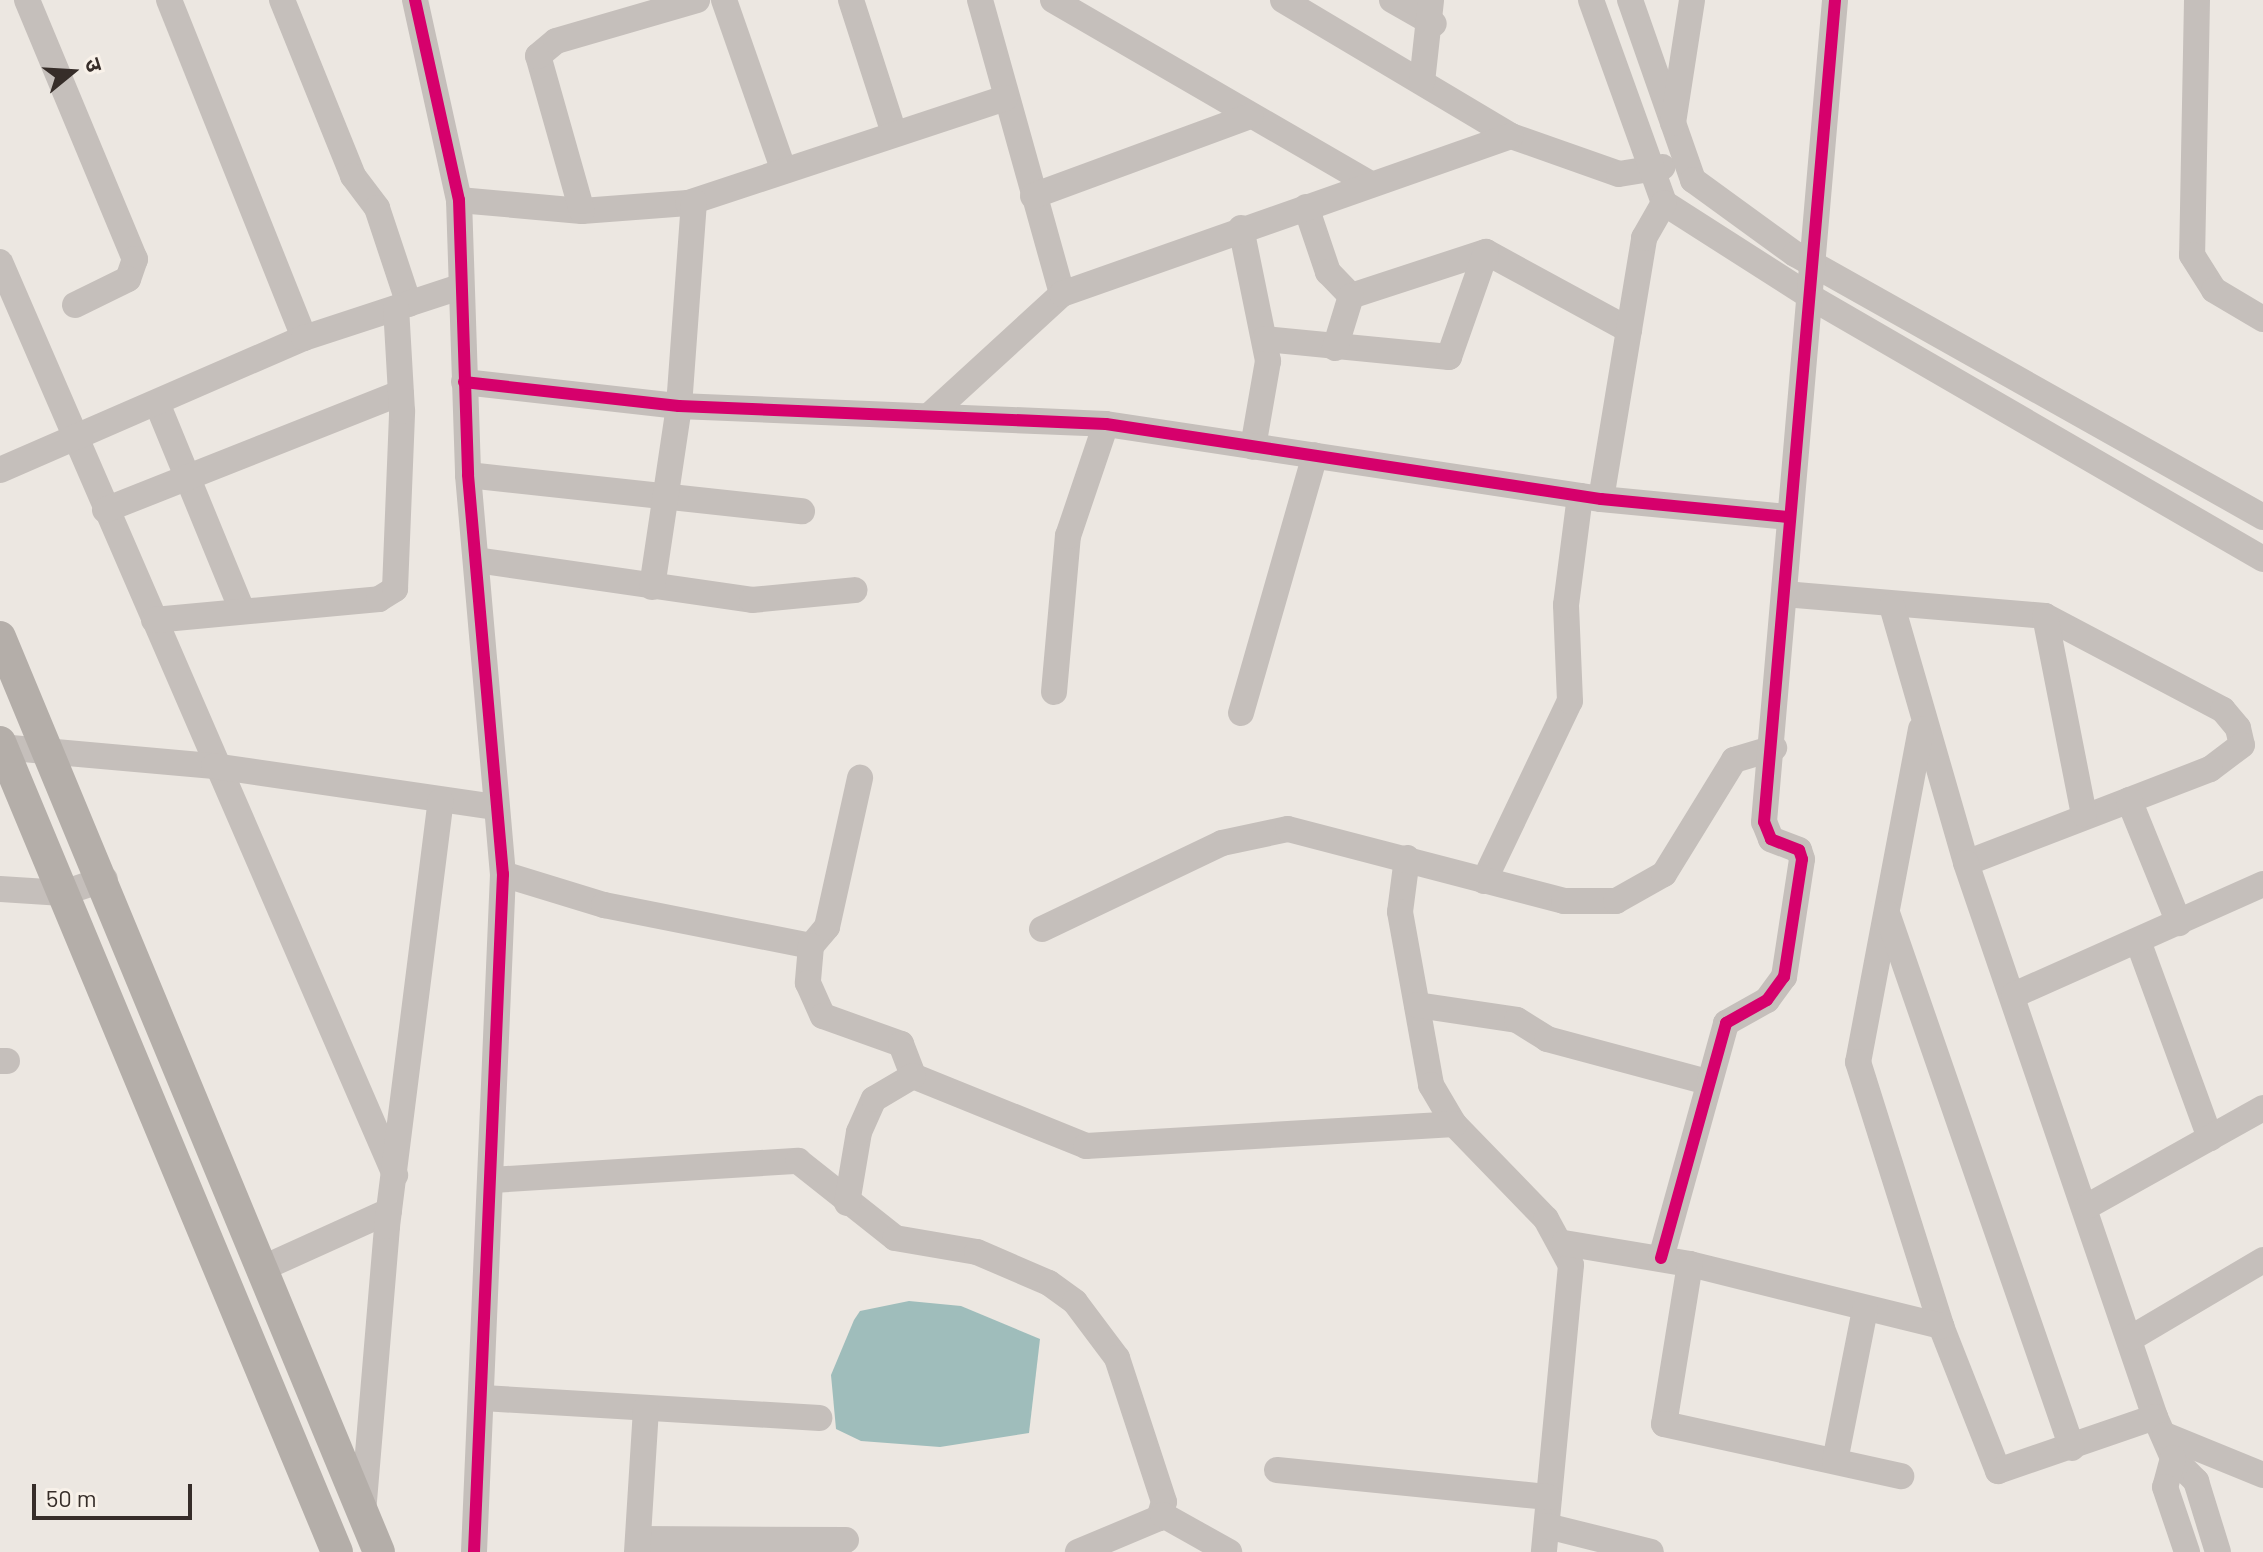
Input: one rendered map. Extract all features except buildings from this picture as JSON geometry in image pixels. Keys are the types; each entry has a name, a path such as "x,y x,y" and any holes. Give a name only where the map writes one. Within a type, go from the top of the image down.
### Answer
{"main road":[{"path":"0,637 105,879 379,1552"},
{"path":"1,745 337,1552"},
{"path":"309,1485 345,1470"}],"street":[{"path":"27,0 135,259 128,279 75,305"},
{"path":"169,0 304,338"},
{"path":"154,620 379,599 395,589 402,306 377,208 353,176 282,0"},
{"path":"415,0 459,200 457,288 468,475 503,874 483,1398 474,1552"},
{"path":"582,211 538,56 556,41 697,0"},
{"path":"724,0 784,171"},
{"path":"851,0 894,133"},
{"path":"980,0 1062,294"},
{"path":"1053,0 1369,183"},
{"path":"1283,0 1511,136 1597,168 1648,172 1683,161"},
{"path":"1392,0 1432,12 1422,82"},
{"path":"1591,0 1648,172 1664,203 1814,299 2263,559"},
{"path":"1630,0 1672,131 1693,180 1815,266 2263,517"},
{"path":"1672,131 1692,0"},
{"path":"1661,1258 1708,1082 1730,1015 1767,1000 1784,977 1802,859 1764,830 1774,748 1787,517 1814,299 1835,0"},
{"path":"2197,0 2192,255 2214,290 2263,319"},
{"path":"459,200 582,211 694,202 1005,98"},
{"path":"1033,196 1251,116"},
{"path":"931,414 1062,294 1241,228 1511,136"},
{"path":"652,587 679,406 694,202"},
{"path":"1484,881 1570,701 1566,605 1629,330 1644,238 1664,203"},
{"path":"1306,207 1328,272 1351,296"},
{"path":"1241,228 1265,339 1267,386 1253,447"},
{"path":"1351,296 1486,252 1629,330"},
{"path":"1265,339 1449,357 1486,252"},
{"path":"0,262 214,766 395,1175"},
{"path":"0,470 304,338 457,288"},
{"path":"1335,348 1351,296"},
{"path":"464,382 679,406 931,414 1106,424 1590,497 1787,517"},
{"path":"105,510 188,482 401,393"},
{"path":"157,403 242,610"},
{"path":"1054,692 1068,536 1106,424"},
{"path":"1241,713 1315,455"},
{"path":"468,475 664,500 802,511"},
{"path":"476,560 752,600 855,590"},
{"path":"1784,594 1892,606 2045,616 2223,710 2238,728 2242,745 2230,758 1966,863"},
{"path":"1892,606 1922,725 1966,863 2133,1337 2164,1437 2165,1487 2187,1552"},
{"path":"2045,616 2084,814"},
{"path":"1922,725 1858,1062 1941,1326 1994,1469 2006,1472 2072,1448 2164,1437 2263,1475"},
{"path":"1,745 214,766 496,807"},
{"path":"1042,929 1257,832 1288,829 1407,858 1484,881 1590,904 1647,889 1695,830 1734,760 1774,748"},
{"path":"860,778 827,927 811,946 808,983 823,1016 901,1044 913,1076 1035,1131 1118,1149 1454,1124"},
{"path":"2129,800 2179,923"},
{"path":"363,1514 389,1211 441,801"},
{"path":"1407,858 1400,912 1431,1085 1454,1124 1564,1243 1572,1288 1545,1539 1651,1552"},
{"path":"503,874 604,905 811,946"},
{"path":"0,889 63,893 105,879"},
{"path":"2014,995 2263,884"},
{"path":"1886,910 2072,1448"},
{"path":"2138,941 2210,1138"},
{"path":"1417,1005 1517,1020 1547,1039 1708,1082"},
{"path":"847,1203 859,1132 874,1099 913,1076"},
{"path":"2088,1206 2263,1108"},
{"path":"492,1180 774,1159 798,1161 847,1203 895,1238 987,1256 1027,1270 1075,1302 1131,1391 1163,1515 1229,1552"},
{"path":"263,1268 389,1211"},
{"path":"1564,1243 1690,1264 1941,1326"},
{"path":"2133,1337 2263,1260"},
{"path":"1690,1264 1663,1422 1901,1476"},
{"path":"1835,1461 1865,1309"},
{"path":"483,1398 819,1418"},
{"path":"646,1408 638,1546 846,1540"},
{"path":"2164,1437 2196,1481 2218,1552"},
{"path":"1277,1470 1549,1497"},
{"path":"1078,1552 1163,1515"}],"water":[{"path":"909,1301 961,1306 1040,1339 1029,1433 940,1447 861,1441 836,1429 831,1375 854,1320 860,1311"}],"cycle path":[{"path":"415,0 459,200 468,475 503,874 474,1552"},
{"path":"1661,1258 1726,1023 1767,1000 1784,977 1802,859 1799,850 1771,839 1764,822 1835,0"},
{"path":"464,382 679,406 1106,424 1601,499 1787,517"}]}
